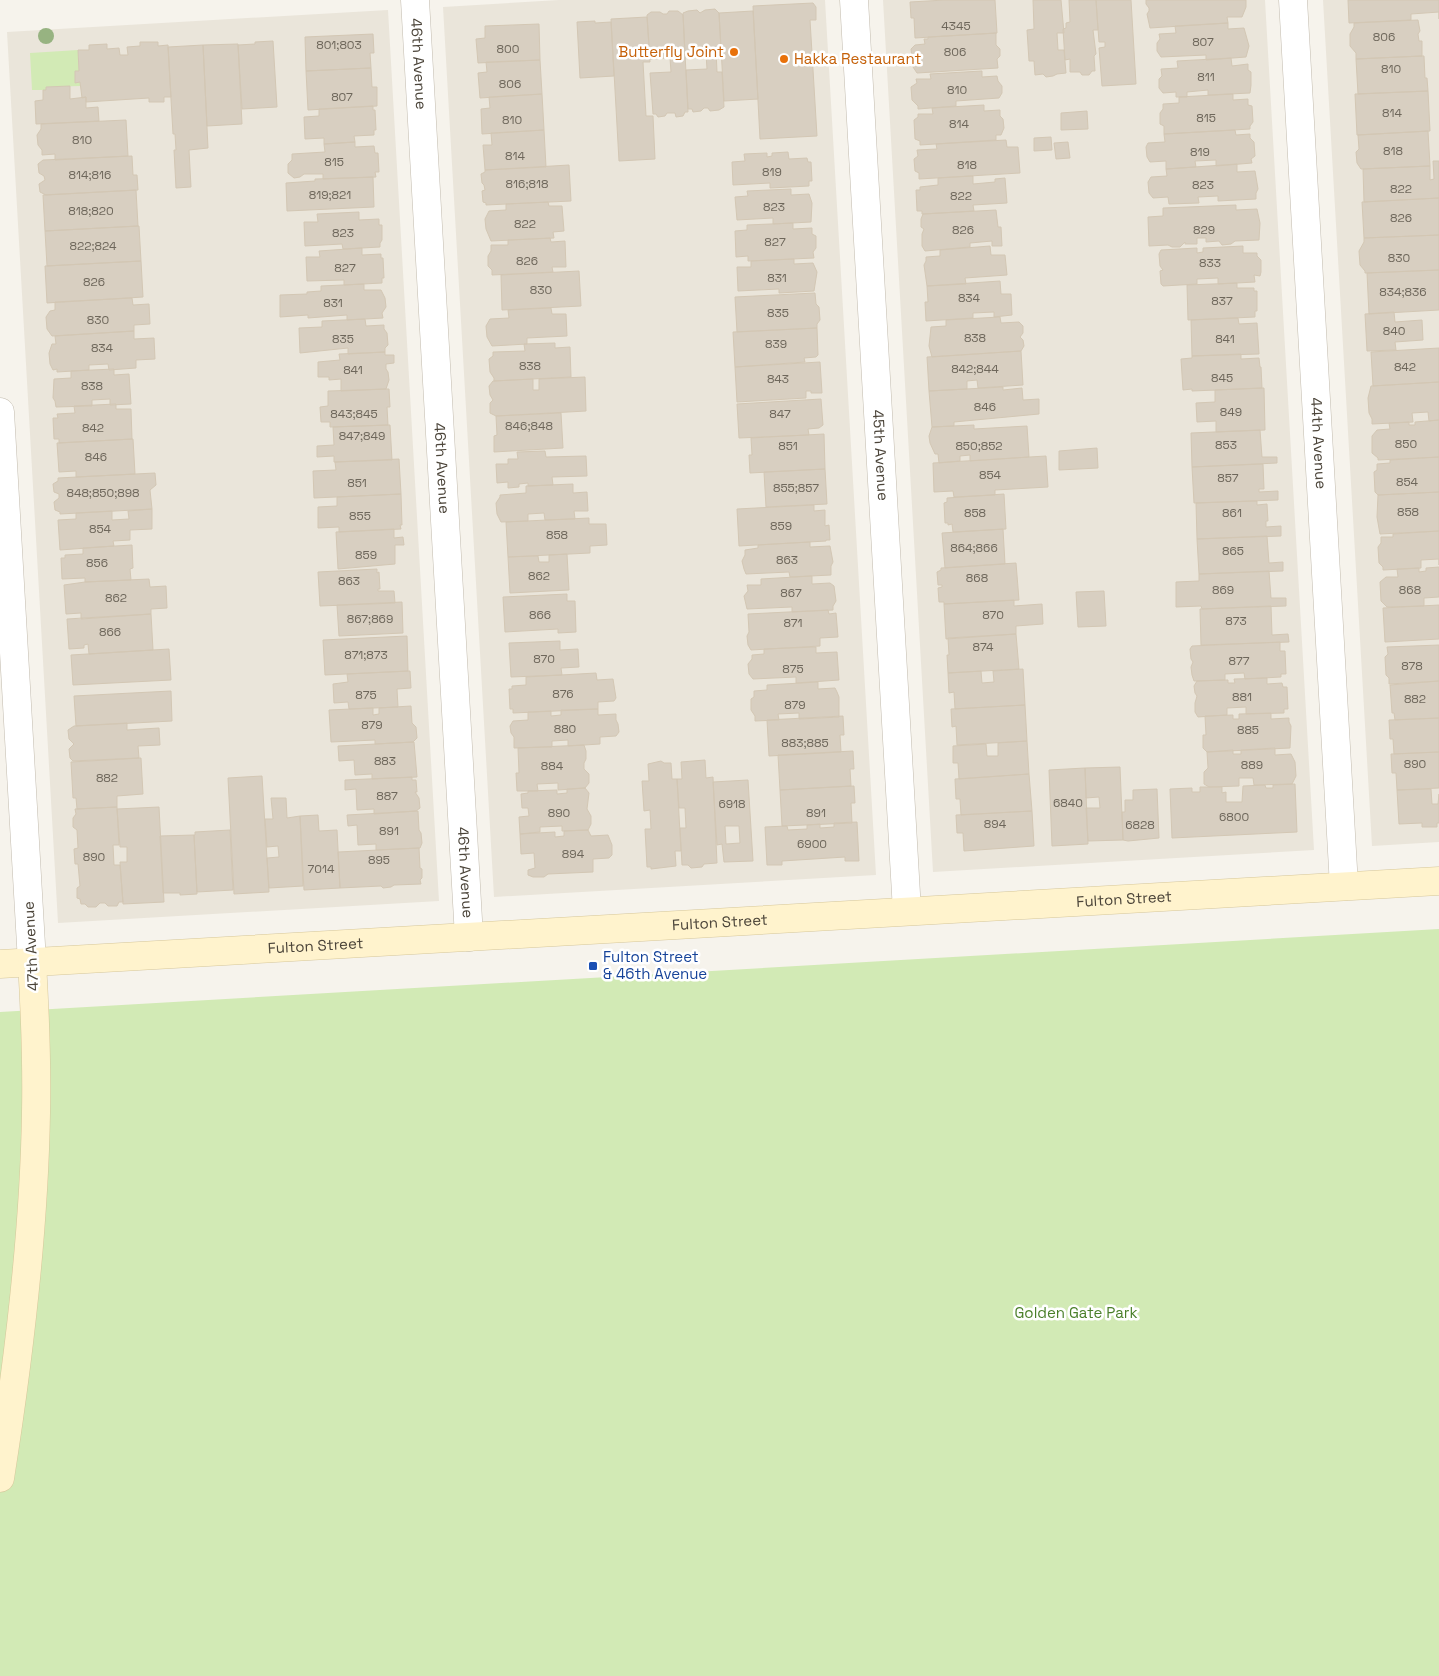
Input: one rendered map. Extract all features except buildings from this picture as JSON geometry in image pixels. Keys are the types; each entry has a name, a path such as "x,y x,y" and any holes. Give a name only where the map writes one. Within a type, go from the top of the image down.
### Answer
{"main road":[{"name":"Fulton Street","path":"0,964 1439,881"},
{"name":"47th Avenue","path":"0,1478 20,1333 31,1219 36,1113 32,962"}],"street":[{"name":"46th Avenue","path":"415,0 470,937"},
{"name":"45th Avenue","path":"854,0 907,911"},
{"name":"44th Avenue","path":"1293,0 1344,886"},
{"name":"47th Avenue","path":"0,412 32,962"}],"shaded area":[{"path":"559,0 825,0 876,875 494,897 443,7"},
{"path":"883,0 1265,0 1314,850 933,872"},
{"path":"1323,0 1439,0 1439,842 1372,846"},
{"path":"388,10 439,901 58,923 7,32"}],"green space":[{"path":"78,50 79,71 75,71 75,82 80,82 80,86 47,87 46,90 32,90 30,53"},
{"name":"Golden Gate Park","path":"1439,929 1439,1676 0,1676 0,1012"}],"place":[{"name":"Butterfly Joint","path":"734,52"},
{"name":"Hakka Restaurant","path":"784,59"},
{"name":"Fulton Street & 46th Avenue","path":"593,966"}]}
